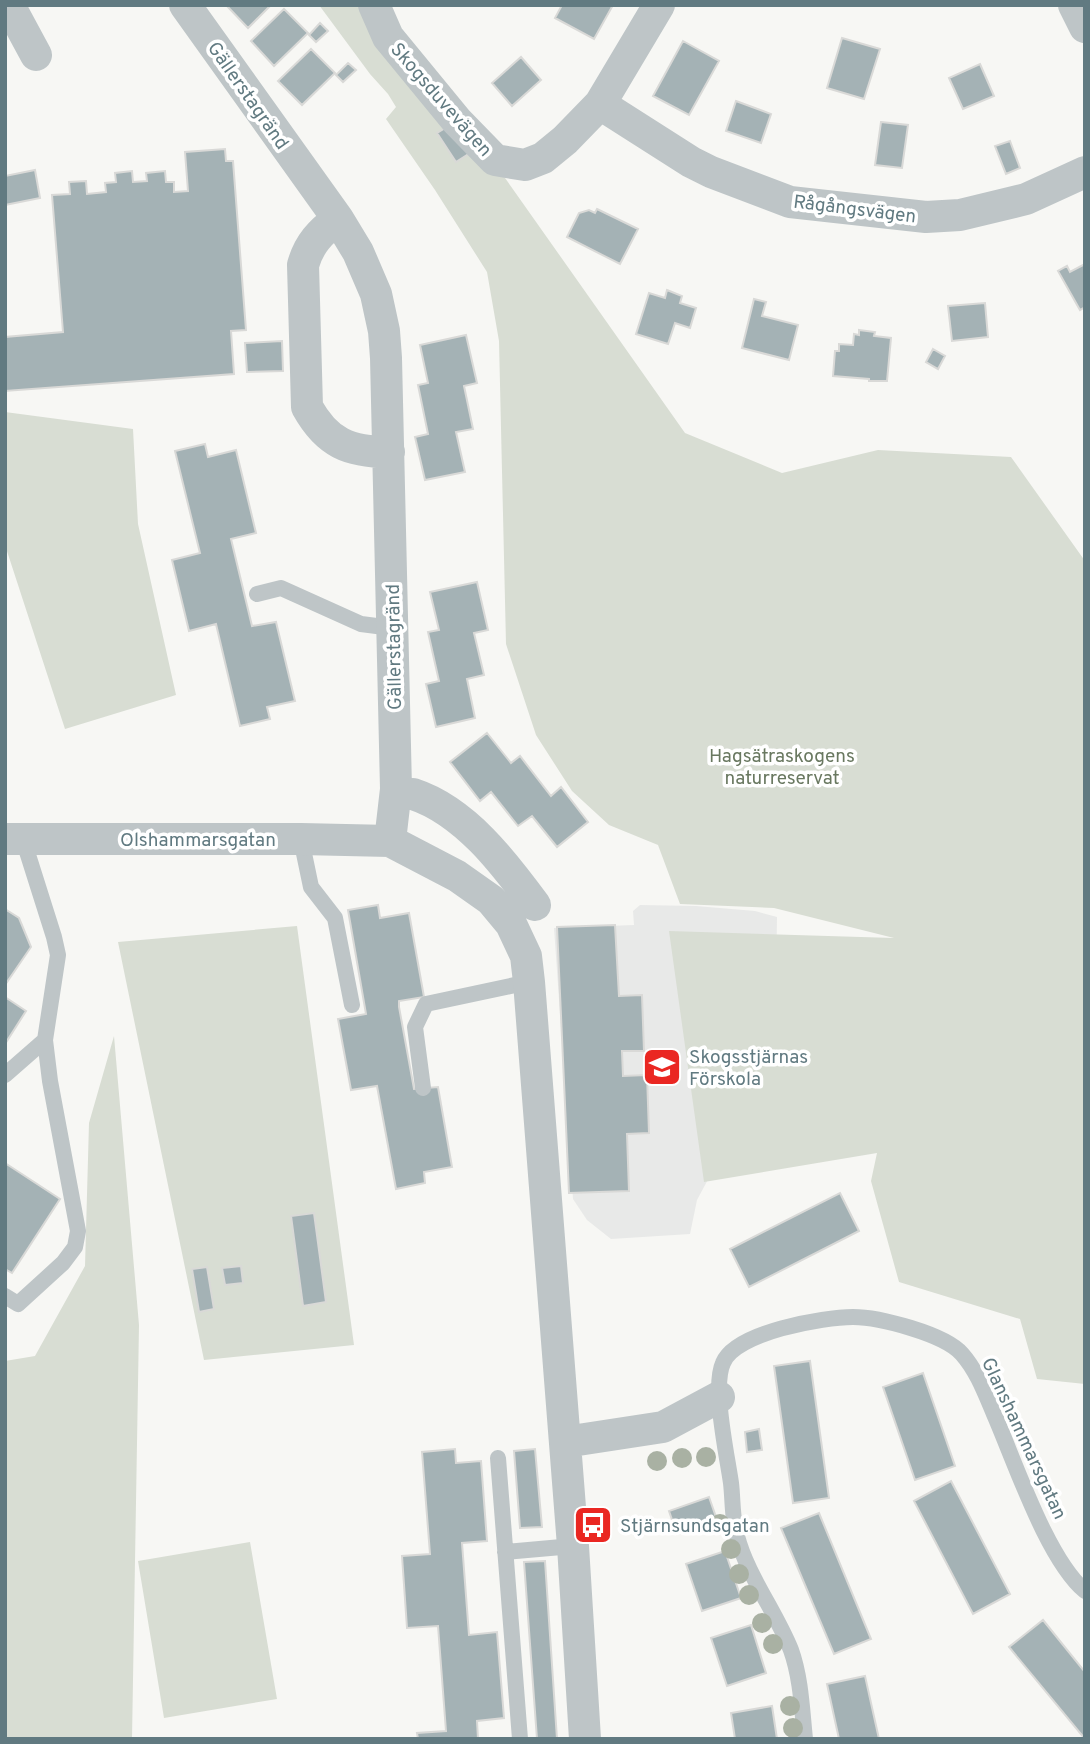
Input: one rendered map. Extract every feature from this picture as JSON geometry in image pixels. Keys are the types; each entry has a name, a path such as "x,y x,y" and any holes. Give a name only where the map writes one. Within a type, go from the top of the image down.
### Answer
{"street":[{"path":"9,5 36,55"},
{"name":"Gällerstagränd","path":"185,5 338,219 358,252 376,294 385,344 389,452 396,789 390,841"},
{"name":"Skogsduvevägen","path":"374,5 388,37 457,121 495,160 525,165 543,158 600,104 659,5"},
{"path":"1074,5 1085,27"},
{"name":"Rågångsvägen","path":"600,104 691,162 790,202 926,217 960,215 1026,200 1085,172"},
{"path":"338,219 320,232 307,250 303,265 307,407 316,423 346,447 369,452 389,452"},
{"path":"413,794 442,807 473,832 513,875 535,905"},
{"name":"Olshammarsgatan","path":"14,839 390,841"},
{"path":"390,841 457,876 491,900 511,924 526,956 573,1546 585,1739"},
{"path":"565,1442 663,1427 719,1397"}],"lane":[{"path":"257,594 281,588 361,624 392,628"},
{"path":"5,1296 18,1304 63,1264 75,1247 78,1231 45,1040 58,955 54,937 14,839"},
{"path":"301,839 311,887 335,918 352,1004"},
{"path":"423,1088 415,1027 426,1004 529,982"},
{"path":"5,1075 45,1040"},
{"name":"Glanshammarsgatan","path":"806,1739 791,1651 736,1535 719,1397 723,1362 738,1347 755,1337 788,1326 855,1317 884,1322 947,1342 961,1352 979,1379 1043,1529 1071,1579 1085,1591"},
{"path":"498,1458 520,1739"},
{"path":"505,1552 573,1546"}],"shaded area":[{"name":"Skogsstjärnas Förskola","path":"640,905 755,911 777,917 776,981 756,1090 697,1200 690,1234 611,1239 587,1220 573,1199 554,928 634,925 633,911"}],"green space":[{"name":"Hagsätraskogens naturreservat","path":"319,5 383,5 685,433 782,473 878,450 1011,457 1085,561 1085,1384 1037,1379 1020,1319 899,1282 871,1181 877,1153 704,1182 669,931 894,938 774,908 680,904 658,845 609,825 572,791 536,735 506,644 499,341 487,272 386,119 396,107 388,94"},
{"path":"5,412 133,429 138,524 176,695 65,729 5,545"},
{"path":"297,926 354,1345 204,1360 118,942"},
{"path":"114,1036 139,1325 132,1739 5,1739 5,1361 35,1356 85,1266 89,1123"},
{"path":"250,1542 277,1699 164,1718 138,1561"}],"building":[{"path":"226,5 271,5 248,28"},
{"path":"562,5 613,5 594,39 555,18"},
{"path":"284,9 308,33 274,66 251,41"},
{"path":"320,23 328,31 316,42 309,35"},
{"path":"842,38 880,49 864,99 827,88"},
{"path":"683,41 719,61 689,115 653,96"},
{"path":"311,49 335,73 302,105 278,81"},
{"path":"521,57 541,80 512,106 492,83"},
{"path":"348,63 356,70 343,82 336,75"},
{"path":"980,64 994,96 963,109 949,78"},
{"path":"736,101 771,114 761,143 726,131"},
{"path":"881,122 908,125 902,168 875,165"},
{"path":"452,124 470,153 456,162 437,133"},
{"path":"1010,141 1020,168 1006,174 995,146"},
{"path":"225,149 226,161 233,161 246,330 231,331 234,374 5,391 5,337 63,332 52,195 70,194 69,182 86,181 87,194 106,192 105,183 116,182 115,173 132,171 133,182 147,181 146,173 165,171 166,182 174,182 174,192 188,191 185,152"},
{"path":"35,170 40,198 5,205 5,176"},
{"path":"597,209 638,229 620,264 567,237 579,213 589,210 595,213"},
{"path":"1085,264 1085,307 1080,310 1058,271 1067,266 1070,272"},
{"path":"667,290 682,296 680,303 696,308 690,328 675,323 668,344 636,334 649,293 665,298"},
{"path":"754,299 766,302 762,316 798,325 789,360 742,348"},
{"path":"985,303 988,337 952,341 948,306"},
{"path":"859,330 875,332 874,336 891,338 887,381 833,376 835,351 839,351 839,344 853,345 854,334 859,335"},
{"path":"466,335 477,383 464,386 473,429 456,432 465,472 425,480 415,437 428,434 418,385 428,383 420,345"},
{"path":"282,341 283,371 247,372 245,343"},
{"path":"933,349 945,356 938,369 926,362"},
{"path":"205,444 208,457 236,450 256,533 231,539 252,626 276,622 295,701 267,707 270,719 240,726 216,624 189,631 172,560 200,553 175,451"},
{"path":"477,582 488,630 474,633 484,675 467,679 475,718 436,727 426,684 439,681 428,632 439,630 430,592"},
{"path":"487,733 511,763 520,756 551,796 561,787 588,822 557,847 532,816 518,826 491,792 480,801 450,762"},
{"path":"378,905 380,918 409,913 424,997 399,1001 399,1007 414,1089 438,1087 452,1167 424,1172 425,1183 396,1189 377,1086 351,1090 338,1019 366,1014 348,910"},
{"path":"5,909 19,918 31,947 5,985"},
{"path":"615,925 619,996 642,995 644,1051 622,1051 623,1076 647,1075 649,1133 627,1134 629,1191 569,1193 557,927"},
{"path":"5,997 26,1011 5,1044"},
{"path":"5,1163 60,1199 12,1273 5,1269"},
{"path":"840,1193 859,1231 749,1287 730,1249"},
{"path":"314,1213 326,1302 303,1306 291,1216"},
{"path":"241,1266 243,1283 225,1285 222,1268"},
{"path":"207,1267 214,1309 199,1312 192,1269"},
{"path":"810,1361 829,1498 793,1503 774,1366"},
{"path":"923,1373 955,1466 915,1480 883,1387"},
{"path":"759,1429 762,1450 747,1452 745,1432"},
{"path":"455,1449 456,1463 481,1461 487,1541 462,1543 469,1635 497,1632 504,1718 477,1721 478,1739 418,1739 417,1733 446,1731 438,1626 407,1628 402,1556 430,1554 422,1452"},
{"path":"535,1449 542,1527 520,1528 514,1451"},
{"path":"951,1481 1010,1594 973,1614 914,1501"},
{"path":"709,1497 717,1520 677,1534 669,1511"},
{"path":"819,1513 871,1639 834,1654 781,1528"},
{"path":"725,1551 741,1598 702,1611 686,1564"},
{"path":"545,1561 557,1739 537,1739 524,1562"},
{"path":"1043,1620 1085,1672 1085,1739 1009,1647"},
{"path":"751,1625 766,1673 727,1686 711,1638"},
{"path":"865,1676 879,1739 839,1739 827,1684"},
{"path":"772,1706 777,1739 735,1739 731,1713"}],"place":[{"name":"Skogsstjärnas Förskola","path":"662,1067"},
{"name":"Stjärnsundsgatan","path":"593,1525"}]}
